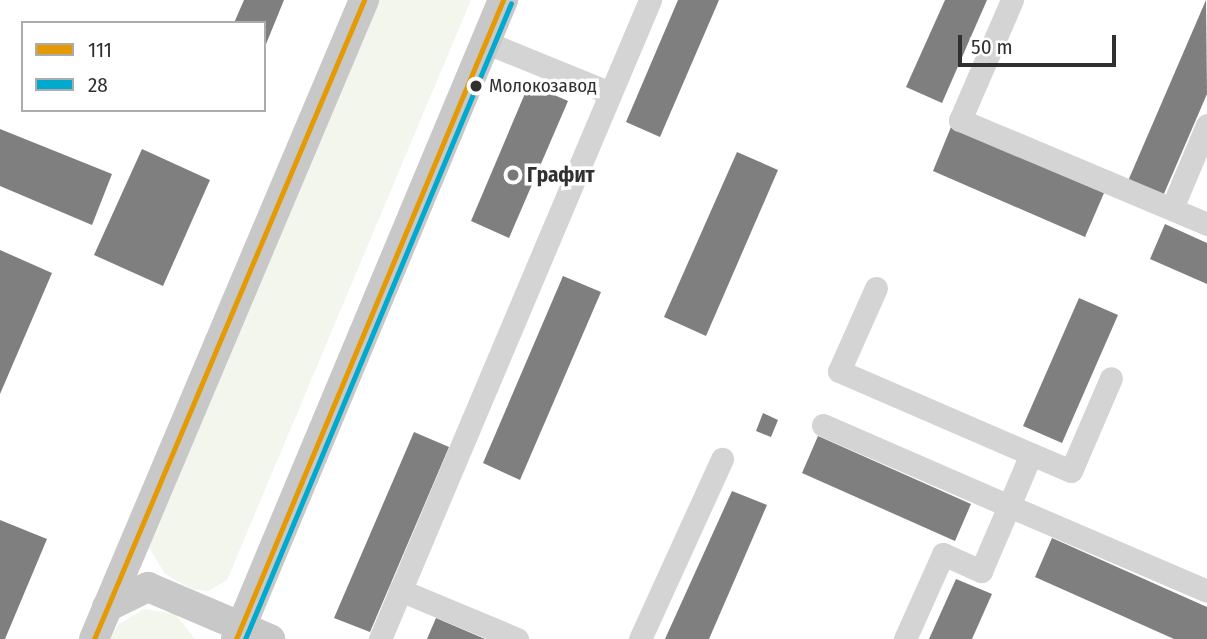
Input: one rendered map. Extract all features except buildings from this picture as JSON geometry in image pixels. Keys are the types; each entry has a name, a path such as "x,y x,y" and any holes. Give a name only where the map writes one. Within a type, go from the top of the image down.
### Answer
{"main road":[{"path":"94,639 365,0"},
{"path":"239,633 503,0"},
{"path":"107,607 148,587 239,633 270,639"}],"lane":[{"path":"380,639 650,0"},
{"path":"1012,0 960,120 1207,224"},
{"path":"485,42 610,93"},
{"path":"1172,208 1207,125"},
{"path":"876,288 839,371 1070,471 1111,378"},
{"path":"823,425 1207,591"},
{"path":"905,639 943,554 981,571 1031,454"},
{"path":"640,639 722,459"},
{"path":"400,590 517,639"}],"shaded area":[{"path":"379,0 471,0 227,580 208,591 192,589 165,574 148,546"},
{"path":"144,609 175,614 195,639 110,639 118,625"}],"transit line":[{"name":"111","path":"94,639 364,0"},
{"name":"111","path":"236,639 503,0"},
{"name":"28","path":"245,639 511,3"}],"place":[{"name":"Молокозавод","path":"476,86"},
{"name":"Графит","path":"513,175"}]}
